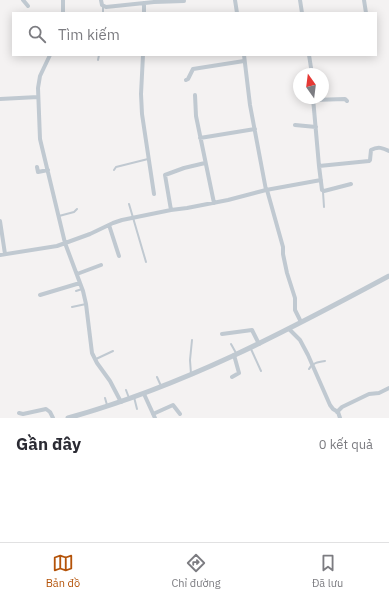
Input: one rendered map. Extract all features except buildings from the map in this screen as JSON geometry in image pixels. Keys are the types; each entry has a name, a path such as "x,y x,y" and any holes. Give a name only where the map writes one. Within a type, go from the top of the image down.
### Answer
{"street":[{"path":"23,0 28,6"},
{"path":"63,0 63,12"},
{"path":"101,0 103,7 184,1"},
{"path":"235,0 237,12"},
{"path":"300,0 302,12"},
{"path":"364,0 366,12"},
{"path":"144,3 144,12"},
{"path":"50,56 40,76 37,97 40,139 46,171 65,243 77,274 78,284 82,289 90,348 95,360 110,381 121,402"},
{"path":"143,56 141,94 142,114 154,194"},
{"path":"244,56 266,188 283,247 287,273 295,298 295,310 301,322"},
{"path":"309,56 311,68"},
{"path":"186,80 193,70 244,61"},
{"path":"195,96 196,116 213,200"},
{"path":"0,99 37,97"},
{"path":"329,99 345,99 347,101"},
{"path":"314,104 319,166 323,190 351,184"},
{"path":"295,126 316,127"},
{"path":"200,138 255,129"},
{"path":"319,166 369,161 371,150 382,148 389,151"},
{"path":"171,207 166,174 205,163"},
{"path":"37,167 38,172 46,171"},
{"path":"0,222 2,254 57,246 132,217 171,207 187,208 213,200 266,188 321,180"},
{"path":"109,225 120,256"},
{"path":"77,274 101,264"},
{"path":"68,418 132,399 145,397 161,387 191,376 235,357 250,348 291,331 301,322 389,276"},
{"path":"40,295 78,284"},
{"path":"222,334 252,330 259,344"},
{"path":"291,331 302,344 313,364 330,405 337,412 340,418"},
{"path":"232,377 240,373 235,357"},
{"path":"337,412 344,406 369,394 379,394 389,388"},
{"path":"145,397 154,416 172,405 180,414"},
{"path":"19,413 23,414 46,409 50,412 53,418"}],"lane":[{"path":"103,7 103,12"},
{"path":"98,60 99,56"},
{"path":"114,170 116,167 148,159"},
{"path":"323,190 324,207"},
{"path":"129,204 146,262"},
{"path":"58,216 74,212 77,209"},
{"path":"76,291 82,289"},
{"path":"72,307 85,304"},
{"path":"286,323 291,331"},
{"path":"191,376 190,360 192,340"},
{"path":"231,344 235,357"},
{"path":"250,348 261,371"},
{"path":"95,360 113,351"},
{"path":"308,369 313,364 324,361"},
{"path":"157,377 161,387"},
{"path":"126,390 137,409"},
{"path":"105,398 108,406"}]}
